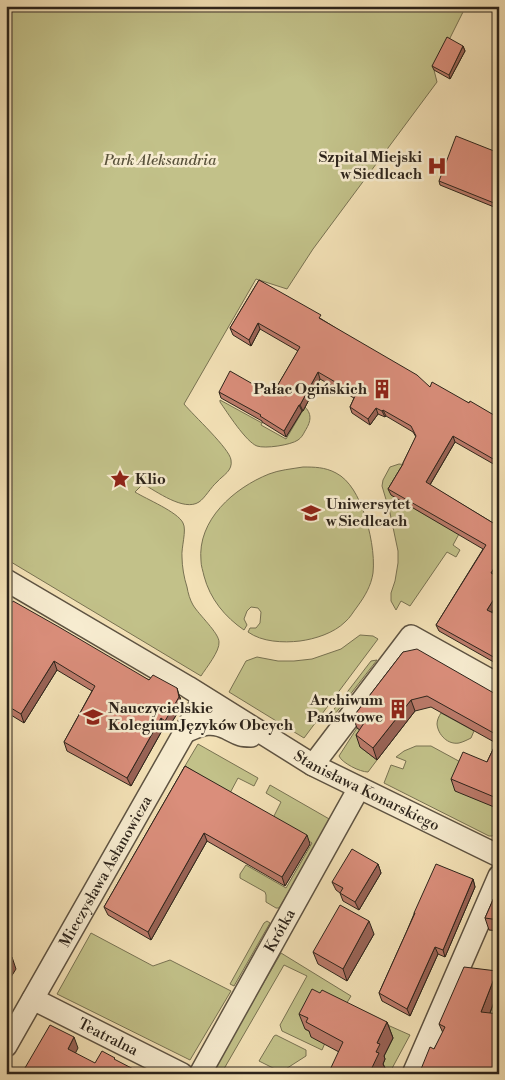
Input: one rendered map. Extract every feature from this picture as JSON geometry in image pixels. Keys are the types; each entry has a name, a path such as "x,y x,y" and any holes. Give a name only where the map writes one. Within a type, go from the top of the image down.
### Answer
{"street":[{"name":"Stanisława Konarskiego","path":"6,580 314,765 499,856"},
{"path":"314,765 410,636 499,686"},
{"name":"Mieczysława Asłanowicza","path":"6,1046 204,698"},
{"path":"185,732 202,724 208,724 222,726 240,736 265,735"},
{"name":"Krótka","path":"200,1074 359,788"},
{"path":"413,1074 499,876"},
{"name":"Teatralna","path":"33,999 182,1074"}],"green space":[{"name":"Park Aleksandria","path":"6,6 466,6 434,70 437,82 313,249 287,289 256,279 184,404 225,448 231,460 229,470 199,502 193,504 178,503 143,484 135,492 169,510 183,523 182,564 189,596 196,609 216,634 219,642 215,655 201,676 6,559"},
{"path":"220,400 262,423 261,425 286,439 305,407 310,416 309,422 302,436 295,442 272,447 261,447 257,446 242,433"},
{"path":"399,464 407,465 391,495 459,534 453,545 460,550 456,557 447,552 410,606 401,601 396,610 391,601 391,593 398,563 398,551 382,486 390,467"},
{"path":"303,467 332,471 346,480 357,496 366,520 373,551 372,578 360,603 341,626 318,637 300,641 280,642 266,640 248,632 250,628 256,628 260,623 261,612 258,608 251,607 247,611 244,619 247,625 244,630 214,600 202,569 201,546 205,532 212,519 220,507 231,497 256,480 269,474"},
{"path":"360,635 373,636 378,639 304,738 229,692 246,661 257,657 278,661 312,659 341,649"},
{"path":"377,660 328,723 325,721 371,661"},
{"path":"441,713 474,731 471,738 460,743 447,741 439,732 437,724"},
{"path":"357,728 368,736 360,747 377,760 368,772 352,767 339,756"},
{"path":"198,744 258,778 254,786 238,778 229,795 182,771"},
{"path":"416,746 431,746 466,765 499,809 498,833 489,836 384,783 391,765 403,769 406,761 396,757"},
{"path":"270,785 331,820 279,908 266,902 265,892 240,878 240,874 246,865 286,888 312,843 272,820 281,802 266,793"},
{"path":"267,921 270,923 234,986 230,984 264,923"},
{"path":"91,933 153,966 170,960 231,991 190,1060 57,994"},
{"path":"281,953 351,996 345,1006 410,1035 389,1074 382,1074 384,1069 313,1033 325,1043 322,1050 282,1031 280,1025 307,976 284,965 221,1074 211,1074"},
{"path":"276,1035 306,1050 306,1056 281,1072 259,1061"}],"building":[{"path":"447,37 463,46 449,75 432,66"},
{"path":"456,136 499,153 499,205 439,181"},
{"path":"259,280 321,315 319,318 417,375 430,387 432,382 499,418 499,453 495,460 453,436 426,482 498,526 499,524 499,560 491,573 499,577 499,591 487,610 499,616 499,660 436,625 486,545 388,489 403,464 416,436 411,426 376,408 368,419 350,407 356,394 318,372 284,431 261,415 219,392 230,371 272,395 300,347 258,323 249,340 230,328"},
{"path":"13,601 149,680 153,675 177,688 179,697 165,721 161,718 127,778 64,742 95,686 54,661 21,714 6,705 6,612"},
{"name":"Archiwum Państwowe","path":"417,649 499,696 499,736 427,696 411,700 373,748 356,735 364,723 353,717 403,652"},
{"path":"499,737 499,799 451,779 463,752 487,762"},
{"path":"185,766 307,835 282,877 204,833 148,932 104,907"},
{"path":"352,849 378,864 355,902 340,893 343,888 332,882"},
{"path":"436,864 473,879 443,950 435,947 407,1009 379,993"},
{"path":"499,886 499,920 485,918"},
{"path":"340,905 369,921 343,969 313,952"},
{"path":"6,954 12,957 6,967"},
{"path":"464,967 497,971 481,1012 499,1014 499,1074 419,1074 430,1047 434,1049 445,1027 439,1024"},
{"path":"312,989 320,993 322,990 387,1022 377,1043 380,1044 376,1052 379,1053 369,1074 328,1074 343,1042 306,1022 308,1018 299,1014"},
{"path":"50,1025 74,1037 68,1049 95,1063 102,1051 143,1074 22,1073"}],"place":[{"name":"Szpital Miejski w Siedlcach","path":"437,166"},
{"name":"Pałac Ogińskich","path":"382,389"},
{"name":"Klio","path":"120,479"},
{"name":"Uniwersytet w Siedlcach","path":"311,513"},
{"name":"Archiwum Państwowe","path":"398,709"},
{"name":"Nauczycielskie Kolegium Języków Obcych","path":"93,717"}]}
